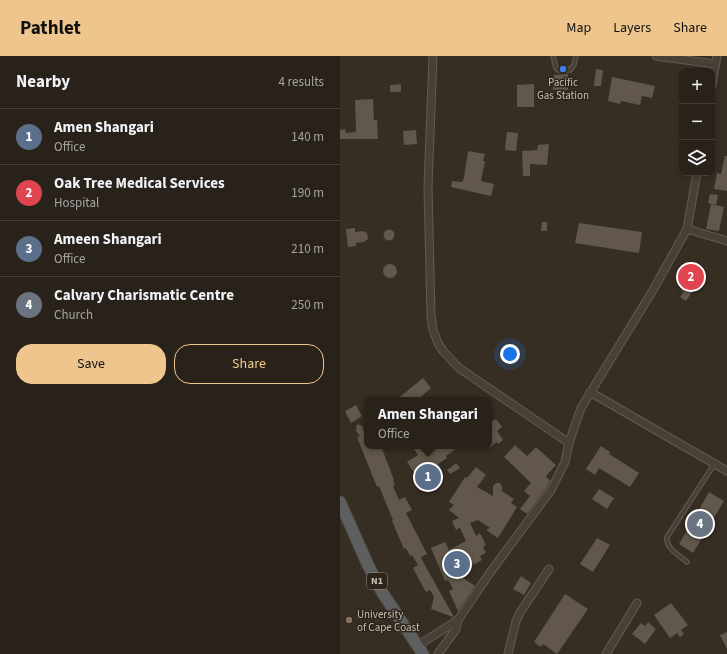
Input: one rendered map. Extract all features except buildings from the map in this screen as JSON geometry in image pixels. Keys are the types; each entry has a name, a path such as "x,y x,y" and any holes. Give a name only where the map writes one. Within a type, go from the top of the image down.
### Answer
{"highway":[{"name":"N1","path":"340,502 368,565 382,592 420,650"}],"street":[{"path":"432,56 428,187 431,316 433,330 443,352 459,368 569,443"},
{"path":"656,56 716,64"},
{"path":"715,69 717,56"},
{"path":"420,650 458,620 489,574 551,490 565,462 569,443 581,408 653,290 687,229 696,176"},
{"path":"687,229 727,241"},
{"path":"590,392 727,471"},
{"path":"508,654 516,621 549,568"},
{"path":"606,654 637,603"},
{"path":"438,654 456,629 458,620"}],"lane":[{"path":"553,56 556,68 558,70 570,70 574,66 576,56"},
{"path":"687,562 668,545 666,541 667,537 714,463"}],"place":[{"name":"Pacific Gas Station","path":"563,69"},
{"name":"Oak Tree Medical Services","path":"691,277"},
{"name":"Amen Shangari","path":"428,477"},
{"name":"Calvary Charismatic Centre","path":"700,524"},
{"name":"Ameen Shangari","path":"457,564"},
{"name":"University of Cape Coast","path":"349,620"}]}
